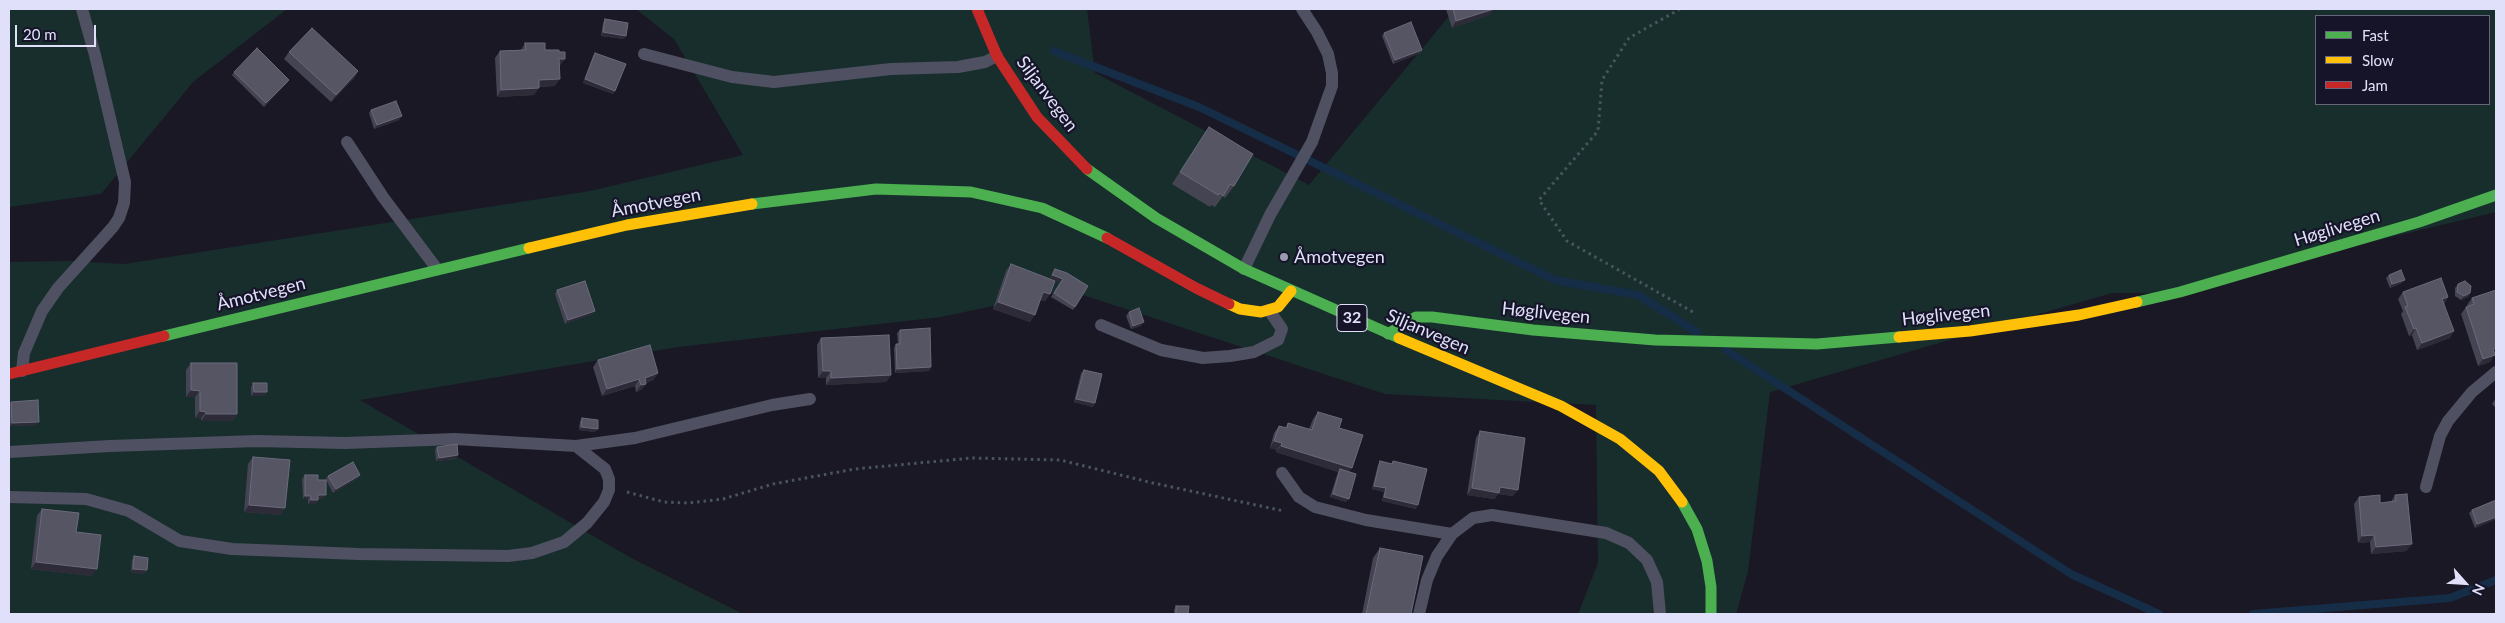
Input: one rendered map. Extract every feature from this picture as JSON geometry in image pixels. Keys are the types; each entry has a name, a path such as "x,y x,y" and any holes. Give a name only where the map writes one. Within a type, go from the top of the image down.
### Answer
{"main road":[{"name":"Siljanvegen","path":"978,9 997,56 1038,117 1060,143 1090,171 1156,218 1244,269 1388,334 1561,406 1620,438 1659,471 1672,486 1697,529 1707,561 1711,586 1711,614"},
{"name":"Åmotvegen","path":"9,374 626,225 717,209 830,193 876,189 971,192 1042,208 1102,235 1196,288 1240,309 1252,312 1269,310"},
{"name":"Høglivegen","path":"1388,334 1416,317 1432,317 1533,330 1655,340 1817,344 1970,331 2079,315 2180,292 2281,264 2419,222 2496,195"},
{"path":"1269,310 1284,302 1291,291"}],"lane":[{"path":"22,371 24,353 42,311 58,288 113,227 119,218 124,203 125,182 95,55 82,9"},
{"path":"1244,269 1270,215 1312,142 1332,86 1332,73 1328,54 1318,32 1302,9"},
{"path":"644,54 732,77 774,82 891,69 958,67 985,62 997,56"},
{"path":"347,142 383,197 438,269"},
{"path":"1101,326 1161,350 1203,358 1230,356 1267,348 1278,340 1282,329 1269,310"},
{"path":"2426,487 2440,436 2448,421 2472,392 2496,372"},
{"path":"9,452 238,442 345,443 455,439 576,446 635,438 772,405 810,399"},
{"path":"9,497 86,499 129,510 180,541 232,549 359,554 508,556 532,553 564,542 592,518 604,502 609,490 609,479 605,469 576,446"},
{"path":"1282,473 1299,497 1315,507 1366,520 1452,534"},
{"path":"1419,614 1427,580 1437,556 1452,534 1473,518 1492,515 1606,534 1629,543 1647,560 1657,582 1660,614"}],"path":[{"path":"1680,9 1629,38 1602,80 1598,131 1539,200 1568,241 1701,317"},
{"path":"609,490 664,502 689,503 723,499 773,484 855,469 972,458 1060,460 1287,512 1315,507"}],"green space":[{"path":"9,9 287,9 193,82 101,194 9,207"},
{"path":"636,9 1087,9 1095,73 1309,185 1455,9 2496,9 2496,212 2157,293 2112,293 1770,392 1748,571 1736,614 1578,614 1598,563 1596,405 1385,394 1068,290 941,317 678,347 360,400 631,558 743,614 9,614 9,262 72,261 124,264 590,191 743,155 674,39"}],"building":[{"path":"1453,9 1494,9 1456,21"},
{"path":"605,19 628,23 626,36 603,32"},
{"path":"1411,22 1422,50 1395,60 1384,33"},
{"path":"312,28 358,71 336,95 289,52"},
{"path":"525,43 545,43 545,50 565,52 565,59 559,59 560,79 539,80 539,88 501,90 500,51 526,50"},
{"path":"257,48 289,80 266,103 234,72"},
{"path":"595,53 626,64 615,91 585,79"},
{"path":"396,101 402,116 377,125 371,110"},
{"path":"1209,127 1253,154 1234,186 1230,184 1223,196 1220,193 1218,195 1180,172"},
{"path":"1011,264 1055,281 1050,294 1043,292 1035,315 998,302"},
{"path":"1055,269 1067,273 1088,286 1075,307 1054,293 1063,279 1052,275"},
{"path":"2401,270 2405,280 2392,284 2389,275"},
{"path":"2441,278 2448,297 2442,299 2454,331 2422,343 2405,307 2408,306 2403,292"},
{"path":"585,281 595,311 568,320 557,290"},
{"path":"2465,281 2471,286 2470,293 2464,296 2457,292 2458,284"},
{"path":"2496,290 2496,348 2493,349 2495,355 2483,359 2466,307 2474,304 2472,298"},
{"path":"1139,308 1144,322 1133,326 1129,312"},
{"path":"930,328 931,367 897,369 896,344 900,344 900,330"},
{"path":"889,335 891,375 831,378 831,371 823,371 821,338"},
{"path":"650,345 658,373 645,378 646,384 641,385 639,379 607,389 598,360"},
{"path":"191,363 237,363 237,414 206,414 206,412 200,411 200,391 191,390"},
{"path":"1084,370 1102,374 1095,403 1076,399"},
{"path":"253,383 267,383 267,392 254,392"},
{"path":"38,400 39,422 12,423 11,402"},
{"path":"1318,412 1342,419 1339,428 1363,435 1352,468 1281,446 1282,443 1274,441 1279,426 1287,428 1288,423 1312,430"},
{"path":"582,418 598,420 598,429 581,427"},
{"path":"1480,431 1525,438 1518,490 1500,487 1499,493 1472,488"},
{"path":"457,444 458,455 439,458 437,447"},
{"path":"253,457 290,460 285,508 249,505"},
{"path":"1380,461 1392,464 1393,461 1427,469 1418,505 1384,497 1386,488 1374,486"},
{"path":"353,462 360,475 336,489 328,476"},
{"path":"1340,469 1356,474 1349,499 1333,494"},
{"path":"305,475 318,475 318,480 326,480 326,495 318,495 318,500 311,500 311,496 305,496"},
{"path":"2407,494 2412,544 2376,547 2374,535 2362,536 2359,497 2380,495 2380,503 2396,501 2395,495"},
{"path":"2496,500 2496,517 2477,524 2472,510"},
{"path":"42,509 79,513 76,532 101,535 97,569 36,562"},
{"path":"1380,548 1423,556 1411,614 1366,614"},
{"path":"134,556 148,558 147,570 133,569"},
{"path":"1176,606 1189,606 1188,614 1176,614"}],"waterway":[{"path":"1054,51 1199,107 1555,280 1638,295 1697,332"},
{"path":"1726,350 2071,574 2159,614"},
{"path":"2253,614 2450,598 2496,580"}],"traffic: fast":[{"path":"1087,169 1156,218 1244,269 1399,338"},
{"path":"752,204 876,189 971,192 1042,208 1107,238"},
{"path":"2137,302 2180,292 2419,222 2496,195"},
{"path":"164,336 529,248"},
{"path":"1388,334 1416,317 1432,317 1533,330 1655,340 1817,344 1899,337"},
{"path":"1682,502 1697,529 1707,561 1711,587 1711,614"}],"traffic: slow":[{"path":"529,248 627,225 752,204"},
{"path":"1229,304 1240,309 1261,312 1278,307 1291,291"},
{"path":"1899,337 1970,331 2079,315 2137,302"},
{"path":"1399,338 1561,406 1620,439 1659,471 1682,502"}],"traffic: jam":[{"path":"977,9 997,56 1037,117 1087,169"},
{"path":"1107,238 1196,288 1229,304"},
{"path":"9,374 164,336"}],"place":[{"name":"Åmotvegen","path":"1284,257"}]}
